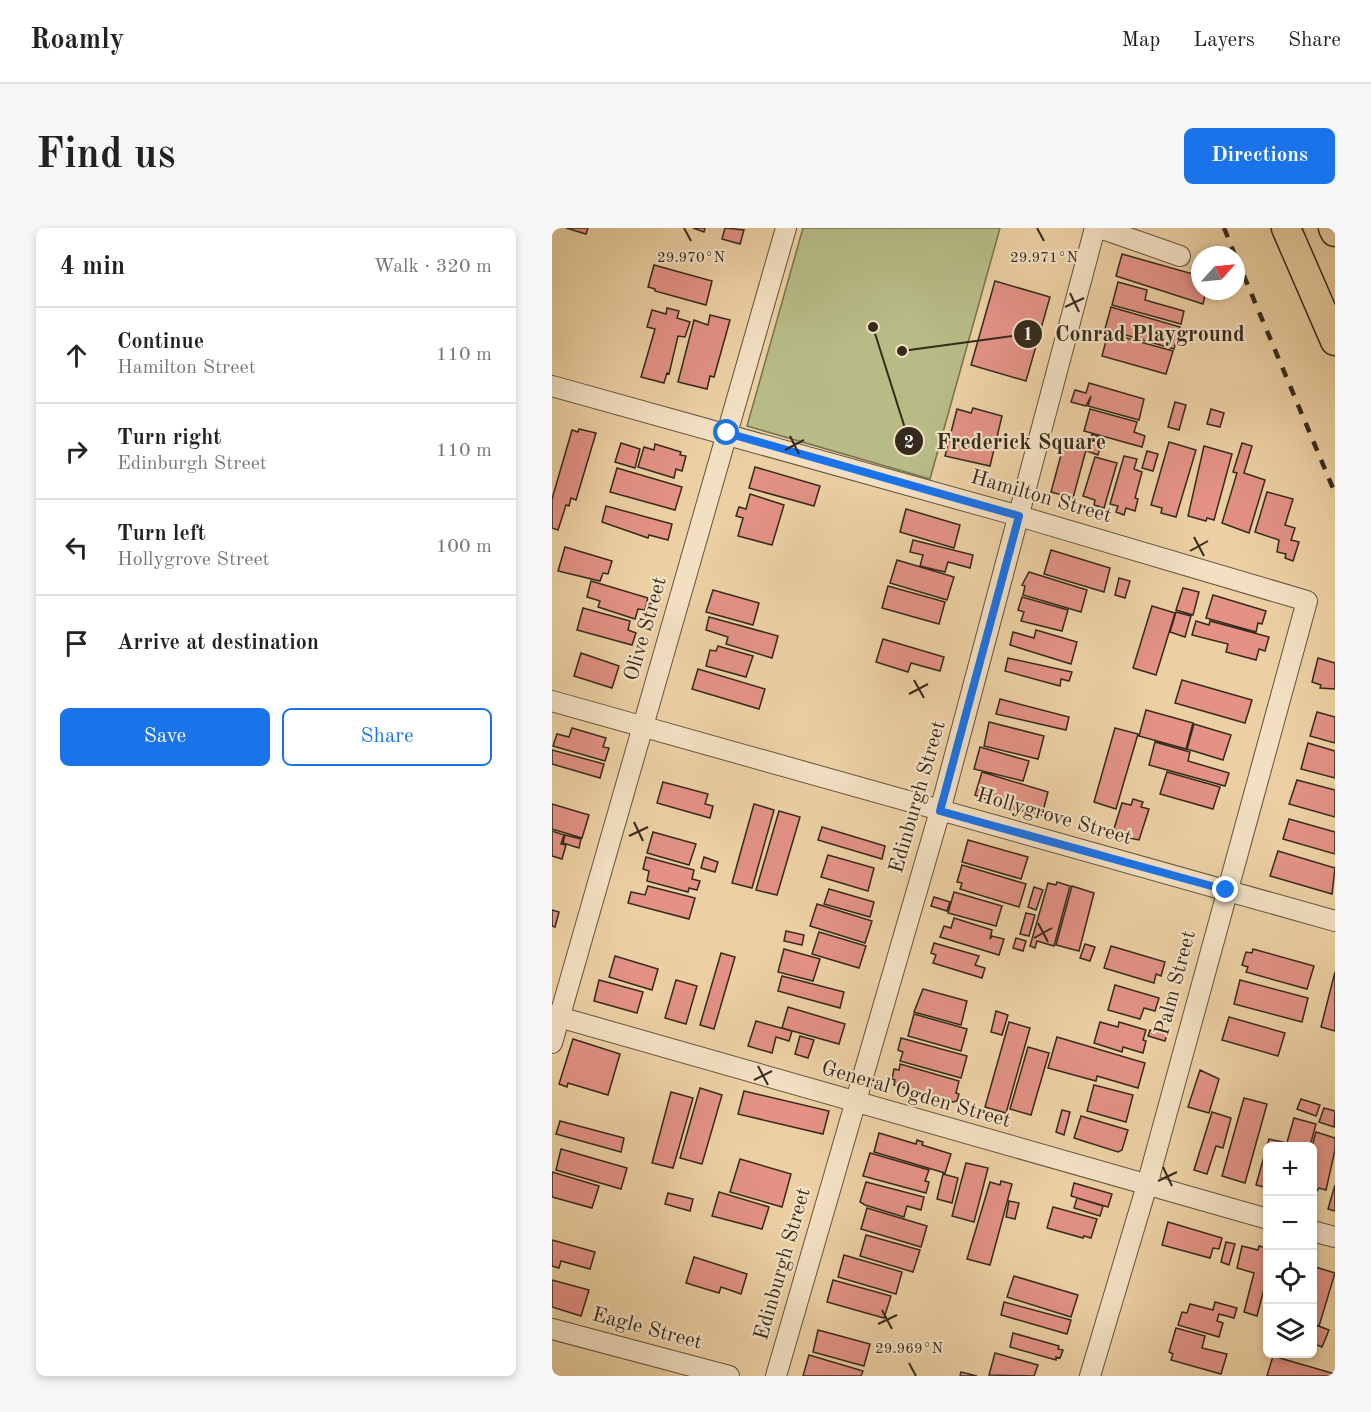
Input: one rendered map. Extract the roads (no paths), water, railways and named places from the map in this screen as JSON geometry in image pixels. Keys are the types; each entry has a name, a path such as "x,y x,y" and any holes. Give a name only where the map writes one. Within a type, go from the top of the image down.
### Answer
{"highway":[{"path":"1286,228 1335,341"},
{"path":"1333,228 1335,232"}],"street":[{"name":"Olive Street","path":"552,1043 556,1016 786,228"},
{"name":"Edinburgh Street","path":"776,1376 940,811 1095,228"},
{"path":"1100,228 1180,256"},
{"name":"Hamilton Street","path":"552,386 1019,516 1307,601"},
{"name":"Palm Street","path":"1090,1376 1147,1185 1307,601"},
{"name":"Hollygrove Street","path":"552,701 1335,921"},
{"name":"General Ogden Street","path":"556,1016 1263,1218"},
{"path":"1317,1232 1335,1237"},
{"name":"Eagle Street","path":"552,1329 729,1376"}],"railway":[{"path":"1224,228 1231,246"},
{"path":"1245,278 1335,493"}],"place":[{"name":"Frederick Square","path":"873,327"},
{"name":"Conrad Playground","path":"902,351"}]}
